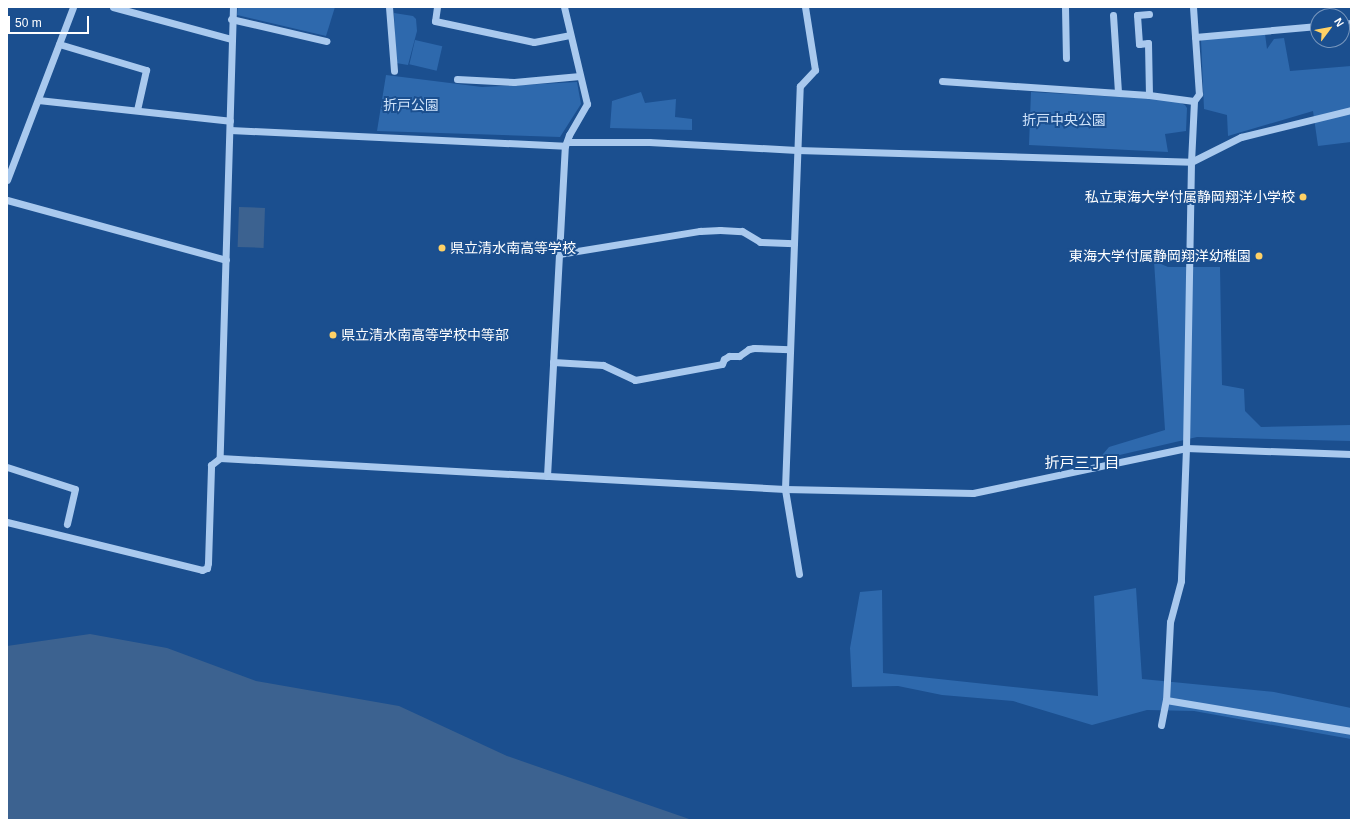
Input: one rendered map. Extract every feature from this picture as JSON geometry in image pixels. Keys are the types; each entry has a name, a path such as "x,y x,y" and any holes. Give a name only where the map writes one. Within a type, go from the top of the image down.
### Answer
{"street":[{"path":"7,180 73,7"},
{"path":"113,7 231,39"},
{"path":"220,458 230,130 231,19 233,7"},
{"path":"389,7 394,71"},
{"path":"437,7 435,21 534,42 570,35"},
{"path":"547,476 566,144 587,104 564,7"},
{"path":"799,574 785,489 800,86 815,70 806,7"},
{"path":"1065,7 1066,58"},
{"path":"1161,725 1166,700 1170,622 1181,581 1186,448 1191,162 1194,101 1199,94 1193,7"},
{"path":"1149,14 1137,15 1139,44 1148,43 1149,95"},
{"path":"1113,15 1118,92"},
{"path":"231,19 326,41"},
{"path":"1195,37 1310,27"},
{"path":"59,44 146,70 137,110"},
{"path":"457,79 514,82 580,76"},
{"path":"942,81 1118,92 1194,101"},
{"path":"38,100 230,121"},
{"path":"230,130 566,144 649,142 797,150 1191,162 1242,137 1351,110"},
{"path":"7,200 226,260"},
{"path":"559,254 700,231 720,230 742,231 760,242 794,243"},
{"path":"553,362 603,365 635,380 722,364 724,359 729,356 739,356 748,349 790,349"},
{"path":"7,522 202,570 207,568 208,563 211,465 220,458 785,489 973,493 1186,448 1351,454"},
{"path":"7,467 75,489 67,524"},
{"path":"1166,700 1351,731"}],"green space":[{"path":"238,7 335,7 326,36 237,15"},
{"path":"394,13 413,16 416,19 417,31 408,65 396,63"},
{"path":"1265,34 1267,49 1274,39 1284,38 1290,71 1351,66 1351,142 1318,146 1313,111 1228,136 1227,115 1204,109 1201,40"},
{"path":"415,40 442,46 437,71 409,64"},
{"name":"折戸公園","path":"386,75 482,87 577,82 581,104 560,137 377,131"},
{"path":"641,92 645,103 676,99 675,117 692,119 692,130 610,128 612,101"},
{"name":"折戸中央公園","path":"1031,92 1174,100 1185,105 1187,108 1186,131 1165,134 1168,152 1029,145"},
{"path":"1154,261 1168,267 1220,267 1222,385 1244,389 1245,411 1261,427 1351,425 1351,441 1197,437 1098,460 1109,447 1165,430"},
{"path":"1136,588 1142,679 1274,692 1351,708 1351,739 1194,711 1147,710 1092,725 1013,701 942,695 898,686 852,687 850,648 860,592 882,590 883,673 1098,696 1094,596"}],"shaded area":[{"path":"239,207 265,208 264,248 238,247"},
{"path":"90,634 167,648 256,681 399,706 507,756 692,820 7,820 7,646"}],"place":[{"name":"私立東海大学付属静岡翔洋小学校","path":"1303,197"},
{"name":"県立清水南高等学校","path":"442,248"},
{"name":"東海大学付属静岡翔洋幼稚園","path":"1259,256"},
{"name":"県立清水南高等学校中等部","path":"333,335"}],"district":[{"name":"折戸三丁目","path":"1082,463"}]}
